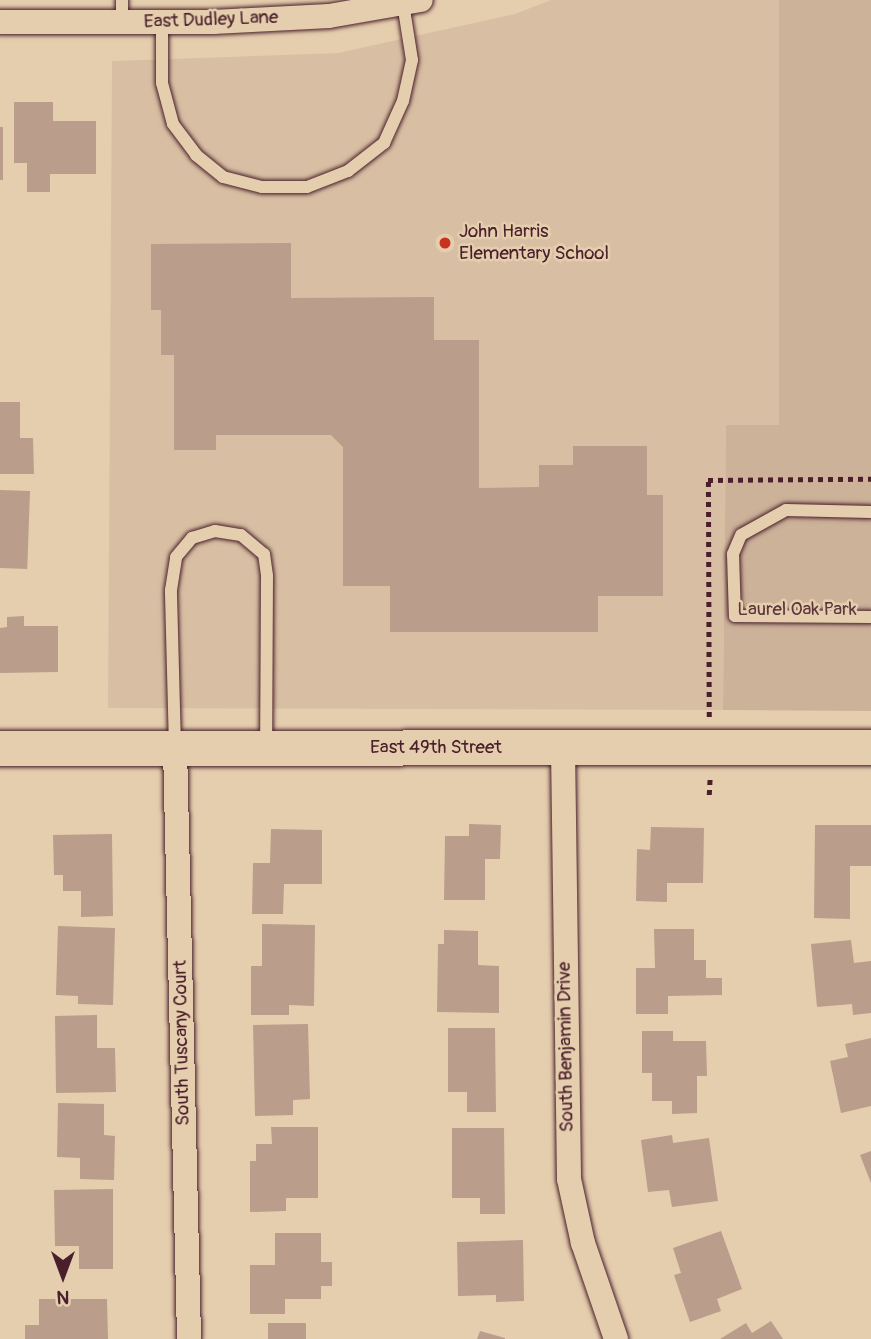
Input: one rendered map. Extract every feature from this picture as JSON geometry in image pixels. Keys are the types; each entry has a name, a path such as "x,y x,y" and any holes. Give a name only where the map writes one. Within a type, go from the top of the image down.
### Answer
{"street":[{"name":"East Dudley Lane","path":"0,22 122,11 162,23 329,16 412,2"},
{"name":"East 49th Street","path":"0,748 871,747"},
{"name":"South Tuscany Court","path":"175,748 189,1339"},
{"name":"South Benjamin Drive","path":"563,748 569,1179 583,1243 616,1339"}],"lane":[{"path":"162,23 162,83 173,124 196,155 223,177 262,187 307,187 348,171 384,143 403,101 412,60 412,2"},
{"path":"871,512 786,510 741,535 733,554 735,616 871,617"},
{"path":"175,748 171,590 176,557 192,538 215,531 242,536 264,554 267,576 267,748"}],"shaded area":[{"name":"John Harris Elementary School","path":"551,0 779,0 779,425 726,425 723,710 108,708 112,61 338,53 515,14"}],"green space":[{"name":"Laurel Oak Park","path":"779,0 871,0 871,711 723,710 726,425 779,425"}],"building":[{"path":"14,102 53,102 53,121 96,121 96,174 50,174 50,192 27,192 27,163 14,163"},
{"path":"0,127 3,127 3,180 0,180"},
{"path":"291,243 291,298 434,297 434,340 479,340 479,488 539,487 539,465 573,465 573,446 647,446 647,495 663,495 663,596 598,596 598,632 390,632 390,586 343,586 343,447 331,435 216,435 216,450 174,450 174,355 161,355 161,310 151,310 151,244"},
{"path":"0,402 20,402 20,438 33,438 34,474 0,474"},
{"path":"0,490 30,491 27,569 0,568"},
{"path":"24,616 24,626 58,626 58,672 0,673 0,628 7,627 7,617"},
{"path":"469,824 501,825 500,859 485,859 485,900 444,900 445,836 469,836"},
{"path":"815,825 871,825 871,866 850,866 850,919 814,918"},
{"path":"651,827 704,828 703,883 667,883 667,902 636,901 637,849 650,850"},
{"path":"271,829 322,830 322,884 284,884 283,914 252,914 253,863 270,863"},
{"path":"112,834 113,916 81,917 81,891 63,891 63,875 54,875 53,835"},
{"path":"262,924 315,925 314,1006 289,1005 289,1015 251,1015 251,966 262,966"},
{"path":"58,926 115,928 113,1005 78,1004 78,996 56,995"},
{"path":"654,929 694,929 694,960 706,960 706,978 722,978 722,995 668,996 668,1014 636,1014 636,968 655,968"},
{"path":"444,930 478,931 478,965 499,966 499,1013 437,1012 438,944 444,944"},
{"path":"851,940 854,963 871,961 871,1013 853,1015 852,1004 817,1007 811,944"},
{"path":"97,1015 97,1048 115,1048 116,1092 56,1093 55,1016"},
{"path":"308,1024 310,1099 293,1100 293,1115 255,1116 253,1025"},
{"path":"448,1028 495,1028 496,1112 467,1112 467,1092 448,1092"},
{"path":"642,1031 673,1031 673,1041 706,1041 707,1076 697,1076 697,1113 672,1114 672,1101 652,1101 652,1073 642,1073"},
{"path":"871,1038 871,1106 841,1113 830,1061 848,1057 845,1044"},
{"path":"58,1103 104,1104 104,1135 115,1136 114,1180 80,1179 80,1158 57,1157"},
{"path":"271,1127 318,1127 318,1198 286,1198 286,1211 250,1212 250,1161 256,1161 256,1144 272,1144"},
{"path":"452,1128 504,1128 505,1214 480,1214 480,1198 452,1198"},
{"path":"672,1135 673,1143 709,1138 718,1201 672,1207 669,1190 648,1192 641,1140"},
{"path":"871,1151 871,1183 860,1155"},
{"path":"113,1189 113,1269 79,1269 79,1246 55,1246 54,1190"},
{"path":"721,1231 742,1289 717,1299 721,1311 690,1322 674,1275 681,1273 673,1248"},
{"path":"275,1233 321,1233 321,1262 332,1262 332,1286 321,1286 321,1299 285,1299 285,1314 250,1314 250,1265 275,1265"},
{"path":"523,1240 524,1301 496,1302 496,1295 458,1296 457,1242"},
{"path":"39,1299 107,1299 108,1339 25,1339 25,1325 39,1325"},
{"path":"771,1321 783,1339 720,1339 746,1323 752,1333"},
{"path":"268,1323 306,1323 306,1339 268,1339"},
{"path":"480,1331 505,1338 505,1339 477,1339"}],"place":[{"name":"John Harris Elementary School","path":"445,243"}]}
